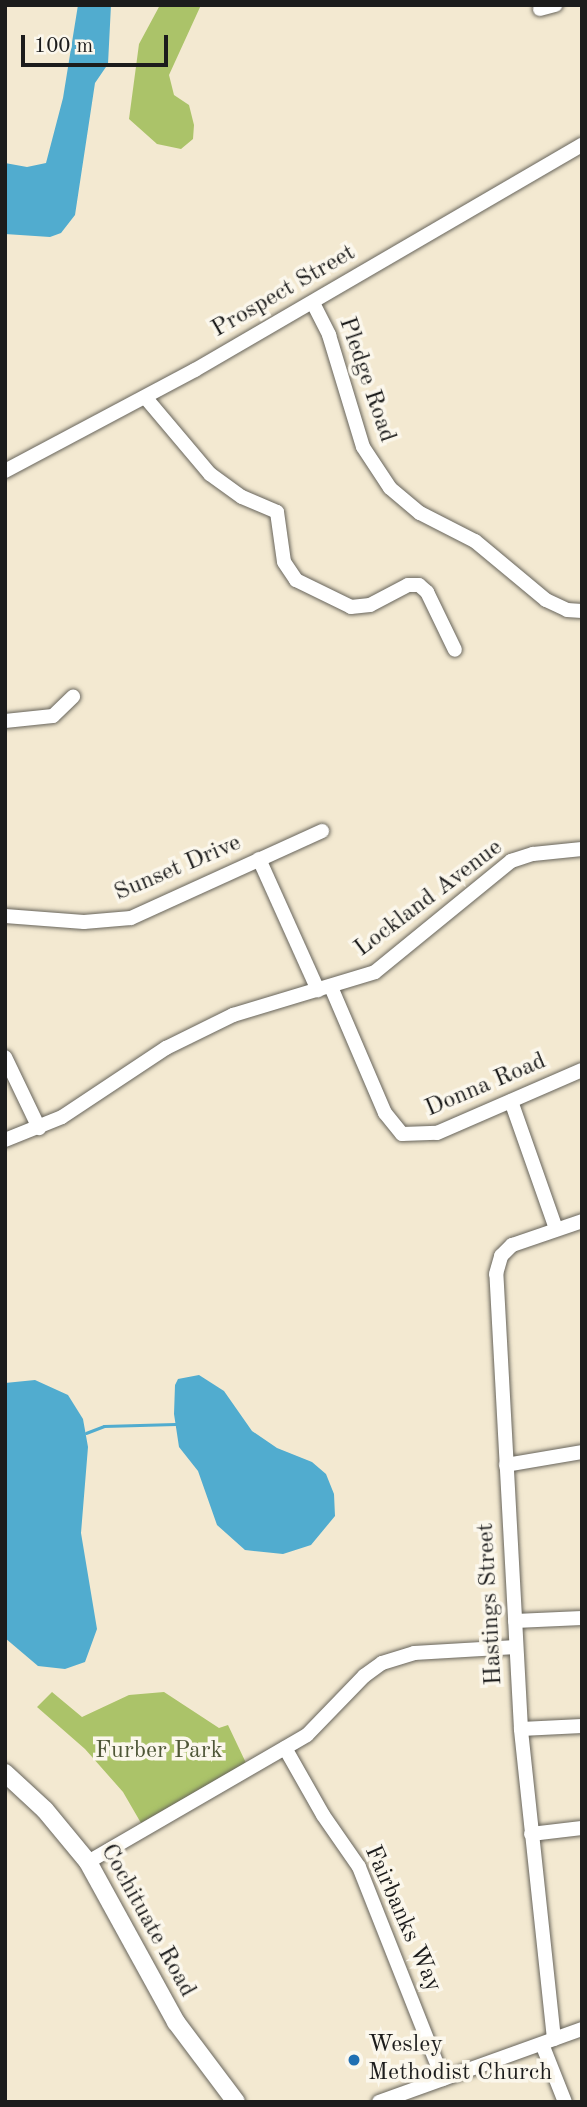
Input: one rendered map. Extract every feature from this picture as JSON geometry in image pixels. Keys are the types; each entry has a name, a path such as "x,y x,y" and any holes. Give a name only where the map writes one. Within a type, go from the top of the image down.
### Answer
{"main road":[{"name":"Cochituate Road","path":"5,1773 45,1810 88,1861 176,2022 236,2102"}],"street":[{"name":"Prospect Street","path":"5,471 313,303 582,145"},
{"name":"Pledge Road","path":"313,303 329,335 363,447 390,488 420,513 475,541 546,600 582,611"},
{"path":"145,397 211,474 242,497 277,512 284,562 296,580 351,607 370,605 408,585 419,585 427,592 455,650"},
{"path":"5,721 52,716 73,697"},
{"name":"Sunset Drive","path":"5,916 84,922 131,918 322,831"},
{"name":"Lockland Avenue","path":"5,1140 38,1128 179,1041 258,1005 362,978 396,958 511,862 533,854 582,849"},
{"name":"Donna Road","path":"259,859 385,1113 402,1134 428,1136 582,1070"},
{"path":"5,1057 38,1128"},
{"path":"511,1101 556,1229"},
{"name":"Hastings Street","path":"565,2102 548,2041 521,1729 498,1265 512,1245 582,1221"},
{"path":"506,1465 582,1452"},
{"path":"515,1621 582,1618"},
{"path":"88,1861 285,1748 326,1720 364,1676 392,1659 414,1653 516,1647"},
{"path":"521,1729 582,1726"},
{"name":"Fairbanks Way","path":"285,1748 323,1815 359,1867 443,2079"},
{"path":"531,1834 582,1828"},
{"path":"379,2102 582,2029"}],"green space":[{"path":"160,5 201,5 169,75 174,95 189,105 194,125 193,139 181,149 157,144 129,119 139,44"},
{"name":"Furber Park","path":"52,1692 82,1717 129,1695 164,1692 219,1728 228,1725 246,1763 141,1823 123,1792 85,1749 37,1707"}],"water":[{"path":"78,5 111,5 108,64 95,83 75,215 61,233 50,237 5,234 5,163 27,167 46,163 63,98"},
{"path":"199,1375 224,1391 252,1431 277,1448 312,1462 326,1474 334,1494 335,1516 311,1545 283,1554 245,1550 217,1525 198,1471 179,1447 174,1414 175,1385 178,1379"},
{"path":"35,1380 68,1395 83,1419 88,1447 81,1533 97,1629 85,1662 65,1669 38,1666 5,1638 5,1383"}],"waterway":[{"path":"86,1433 104,1426 175,1424"}],"place":[{"name":"Wesley Methodist Church","path":"354,2060"}]}
